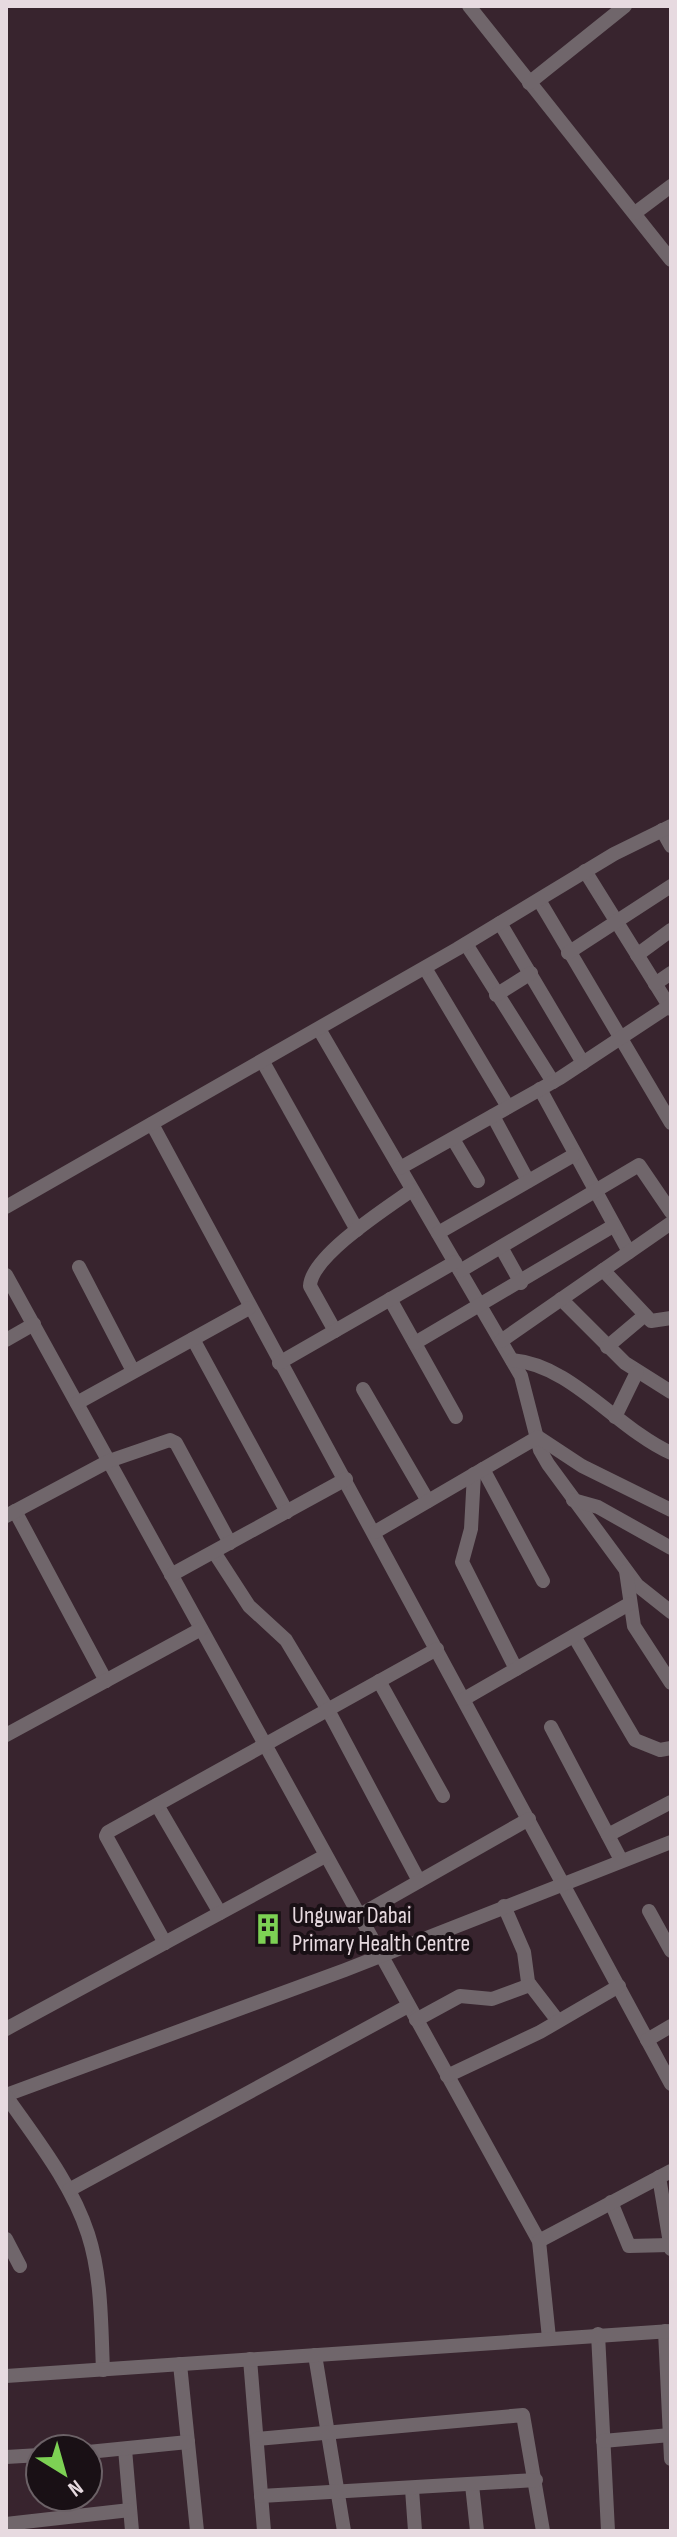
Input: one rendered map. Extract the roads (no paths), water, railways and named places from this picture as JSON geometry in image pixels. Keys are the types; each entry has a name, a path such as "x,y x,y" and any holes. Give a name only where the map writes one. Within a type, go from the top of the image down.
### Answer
{"street":[{"path":"469,6 671,260"},
{"path":"529,83 625,6"},
{"path":"635,213 671,186"},
{"path":"6,1207 425,968 585,871 667,828 671,846"},
{"path":"400,1168 546,1086 670,1008 585,871"},
{"path":"568,953 671,886"},
{"path":"539,900 671,1123"},
{"path":"500,923 583,1063"},
{"path":"637,955 671,930"},
{"path":"466,944 546,1086 574,1155 629,1252"},
{"path":"425,968 508,1107"},
{"path":"496,995 531,973"},
{"path":"655,984 671,973"},
{"path":"319,1029 521,1376 548,1464 626,1571 647,1594 671,1612"},
{"path":"263,1062 357,1230"},
{"path":"493,1116 528,1181"},
{"path":"152,1124 671,2084"},
{"path":"453,1139 478,1181"},
{"path":"438,1233 574,1155"},
{"path":"279,1363 390,1299 501,1247 595,1194 639,1165 670,1222 501,1341"},
{"path":"335,1331 310,1286 315,1270 357,1230 412,1190"},
{"path":"415,1343 481,1307 613,1226"},
{"path":"501,1247 521,1283"},
{"path":"79,1267 133,1371"},
{"path":"603,1270 650,1318 671,1318"},
{"path":"6,1275 539,2241 549,2338"},
{"path":"390,1299 456,1417"},
{"path":"561,1299 607,1347 637,1372 671,1392"},
{"path":"607,1347 671,1304"},
{"path":"77,1403 249,1308"},
{"path":"6,1340 34,1324"},
{"path":"193,1339 287,1512"},
{"path":"512,1360 546,1368 639,1437 671,1453"},
{"path":"615,1417 637,1372"},
{"path":"363,1389 428,1501"},
{"path":"375,1532 538,1437"},
{"path":"538,1437 582,1466 671,1510"},
{"path":"106,1681 10,1514 109,1461 163,1441 176,1443 230,1543"},
{"path":"478,1472 543,1581"},
{"path":"478,1472 471,1529 462,1562 516,1669"},
{"path":"171,1575 346,1479"},
{"path":"573,1500 598,1507 671,1548"},
{"path":"214,1552 249,1606 279,1630 328,1710 419,1881"},
{"path":"626,1571 629,1604 640,1639 671,1683"},
{"path":"464,1699 629,1604"},
{"path":"6,1735 201,1629"},
{"path":"574,1636 635,1740 660,1750 671,1748"},
{"path":"165,1943 106,1836 116,1826 437,1649"},
{"path":"379,1681 443,1796"},
{"path":"551,1727 621,1860"},
{"path":"608,1835 671,1802"},
{"path":"157,1805 220,1913"},
{"path":"358,1916 529,1819"},
{"path":"103,2370 99,2294 89,2235 69,2190 7,2101 671,1842"},
{"path":"6,2029 325,1856"},
{"path":"504,1906 524,1952 530,1985 558,2021"},
{"path":"649,1911 671,1951"},
{"path":"416,2020 460,1996 492,1999 530,1985"},
{"path":"447,2076 558,2021 619,1986"},
{"path":"69,2190 408,2006"},
{"path":"647,2040 671,2026"},
{"path":"539,2241 611,2202 665,2174 671,2247 629,2246 611,2202"},
{"path":"6,2239 20,2266"},
{"path":"6,2376 668,2331 671,2459"},
{"path":"598,2334 608,2531"},
{"path":"315,2355 344,2531"},
{"path":"250,2359 264,2531"},
{"path":"180,2364 197,2531"},
{"path":"257,2439 523,2415 543,2531"},
{"path":"603,2441 670,2435"},
{"path":"104,2451 188,2442"},
{"path":"125,2449 132,2531"},
{"path":"261,2496 536,2480"},
{"path":"472,2485 477,2531"},
{"path":"412,2489 415,2531"},
{"path":"6,2524 63,2525 130,2510"}],"place":[{"name":"Unguwar Dabai Primary Health Centre","path":"268,1929"}]}
